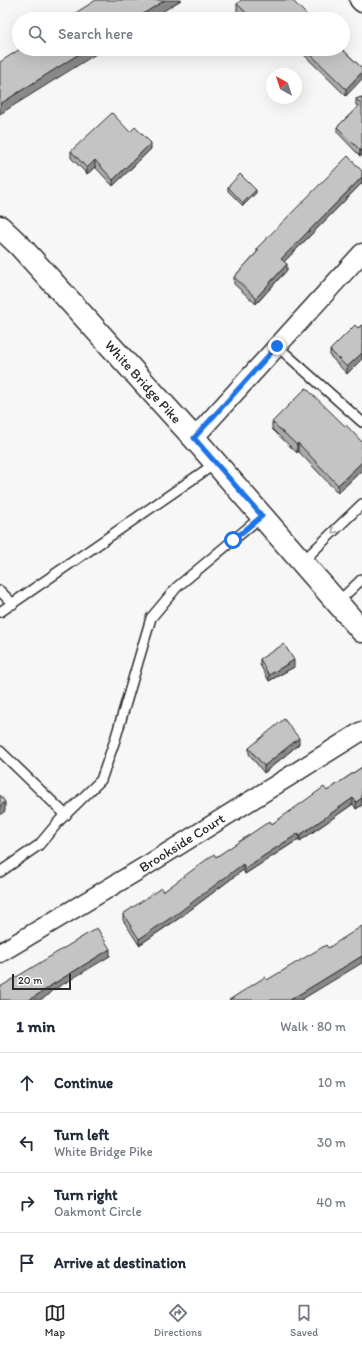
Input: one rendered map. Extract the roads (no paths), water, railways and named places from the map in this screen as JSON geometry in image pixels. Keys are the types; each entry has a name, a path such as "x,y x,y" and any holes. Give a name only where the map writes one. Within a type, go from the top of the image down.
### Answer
{"main road":[{"name":"White Bridge Pike","path":"0,227 20,246 194,438 362,631"}],"street":[{"path":"359,0 362,3"},
{"path":"194,438 362,253"},
{"name":"Brookside Court","path":"0,953 149,864 362,731"}],"lane":[{"path":"277,346 362,422"},
{"path":"0,612 216,463"},
{"path":"302,562 362,504"},
{"path":"0,872 39,845 101,780 115,740 151,618 177,587 262,516"},
{"path":"338,602 362,579"},
{"path":"0,591 13,604"},
{"path":"0,751 66,815"}]}
